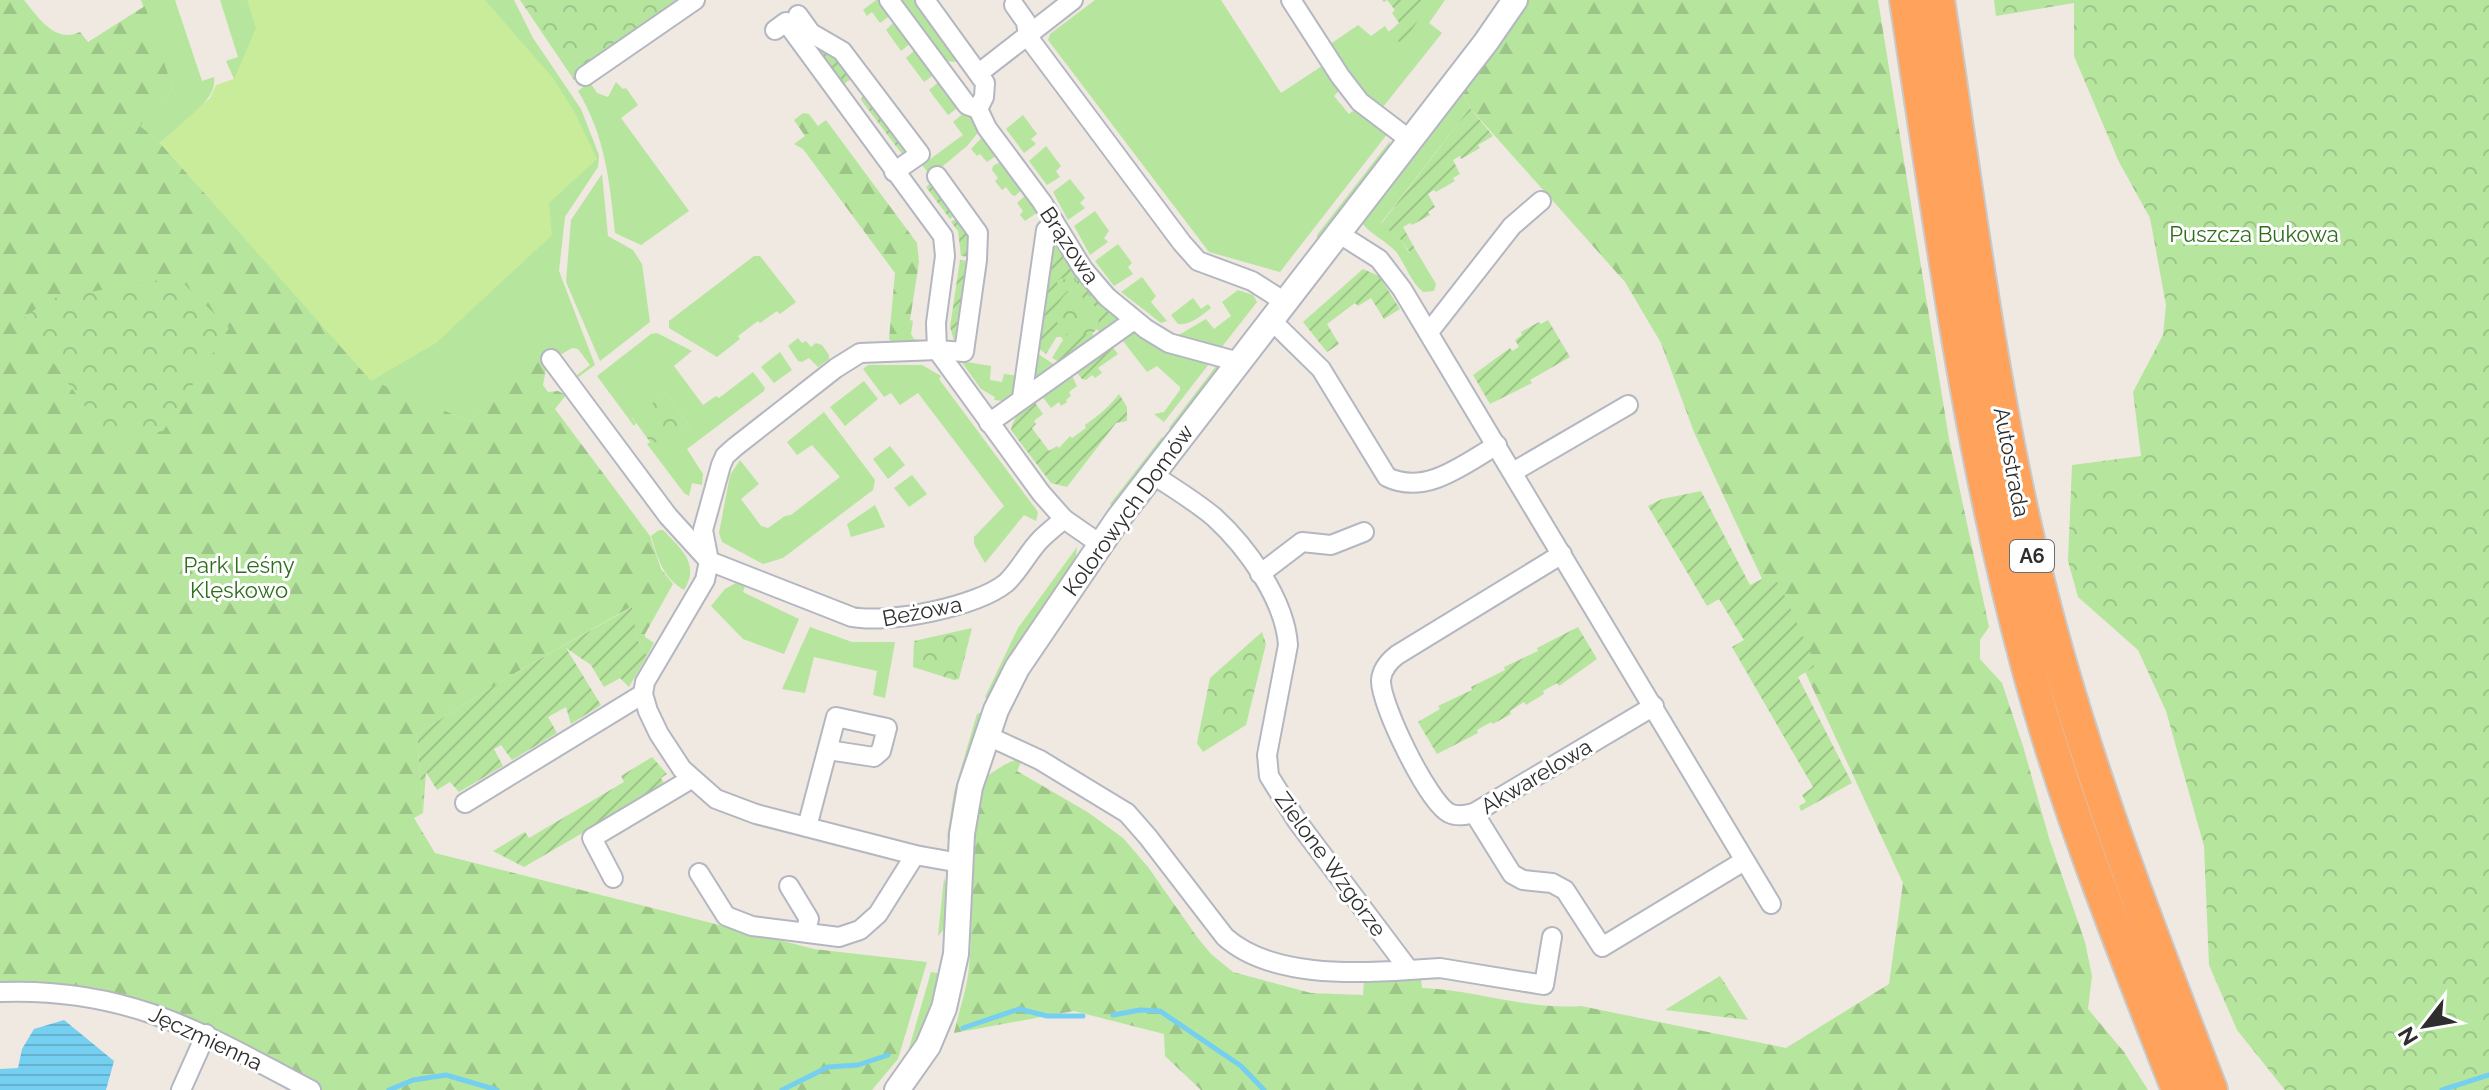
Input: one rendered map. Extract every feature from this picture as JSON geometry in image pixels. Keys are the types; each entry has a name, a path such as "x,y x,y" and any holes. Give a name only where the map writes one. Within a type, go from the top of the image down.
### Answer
{"highway":[{"name":"Autostrada","path":"1906,0 1974,427 2013,610 2046,730 2076,820 2178,1090"},
{"name":"Autostrada","path":"1938,0 1995,370 2038,583 2099,792 2211,1090"}],"street":[{"path":"585,76 695,0"},
{"name":"Brązowa","path":"889,0 967,105 978,109 987,128 1098,288 1134,320 1169,343 1239,362"},
{"path":"925,0 985,83 986,90 978,109"},
{"path":"941,69 977,70 1028,37 1073,0"},
{"path":"1291,0 1360,102 1410,140"},
{"name":"Kolorowych Domów","path":"897,1090 938,1028 951,984 956,954 960,863 970,787 986,735 1017,668 1100,544 1152,474 1515,0"},
{"path":"1014,5 1026,22 1028,37 1182,243 1198,261 1252,281 1278,311 1321,369 1387,477 1405,484 1435,479 1497,445"},
{"path":"798,15 811,33 842,51 920,154 894,172"},
{"path":"775,30 786,22 804,57 843,103 939,231 945,243 945,256 936,323 937,350 1041,493 1064,519 1100,544"},
{"path":"843,103 868,85"},
{"path":"937,176 978,233 964,352 860,353 836,368 725,456 703,530 709,561 705,580 645,682 643,694 659,734 682,769 716,799 736,808 807,827 915,855 960,863"},
{"path":"1429,332 1512,226 1541,201"},
{"path":"1022,398 1046,230 1054,222"},
{"path":"1338,233 1379,259 1390,271 1771,904"},
{"path":"989,423 1134,320"},
{"path":"551,359 668,516 709,561"},
{"path":"1513,472 1628,405"},
{"name":"Zielone Wzgórze","path":"1152,474 1214,518 1260,574 1283,615 1288,645 1267,755 1269,776 1297,821 1409,970"},
{"name":"Beżowa","path":"709,561 852,617 884,619 960,605 992,592 1005,583 1041,539 1064,519"},
{"path":"1260,574 1301,536 1331,545 1364,532"},
{"name":"Akwarelowa","path":"1562,554 1397,655 1384,667 1381,675 1383,698 1390,717 1436,800 1449,813 1474,813 1654,706"},
{"path":"465,803 643,694"},
{"name":"Zielone Wzgórze","path":"986,735 1040,760 1127,813 1213,923 1235,946 1266,960 1336,973 1440,968 1544,985 1552,937"},
{"path":"807,827 828,750"},
{"path":"613,878 592,838 691,779"},
{"path":"1474,813 1512,874 1523,880 1552,883 1565,890 1602,947 1744,861"},
{"path":"699,873 726,916 752,926 839,937 860,930 878,914 915,855"},
{"path":"789,886 809,919 805,932"},
{"name":"Jęczmienna","path":"0,992 57,993 110,1000 140,1008 206,1034 311,1090"},
{"path":"181,1090 206,1034"}],"green space":[{"name":"Park Leśny Klęskowo","path":"0,0 24,0 41,21 55,32 71,35 80,32 88,42 145,6 173,89 140,126 160,143 371,380 469,421 540,358 546,369 543,385 548,392 558,391 566,395 555,409 650,536 661,569 673,584 645,634 654,643 647,656 637,639 631,607 510,676 417,734 423,813 414,818 435,853 814,949 927,962 898,1059 872,1090 323,1090 197,1024 97,988 31,981 0,983"},
{"path":"141,0 175,0 202,81 214,77 214,86 203,104 160,143 139,126 173,89"},
{"path":"220,0 514,0 533,38 581,109 599,155 598,167 565,217 559,271 595,365 577,378 590,365 578,349 572,348 560,355 553,349 469,421 371,381 189,175 234,79 226,61 238,57"},
{"path":"247,0 485,0 553,78 575,113 597,159 549,203 552,235 436,343 371,381 160,143 210,98 216,85 234,79 256,28"},
{"path":"520,0 685,0 574,80"},
{"path":"876,0 882,0 892,14 880,23 872,12 867,16 863,10"},
{"path":"896,0 917,0 960,62 941,61"},
{"path":"1095,0 1221,0 1281,93 1325,64 1342,88 1334,96 1349,114 1358,107 1388,133 1280,272 1209,252 1048,40 1050,34"},
{"path":"1387,0 1430,2 1402,45 1389,32 1399,23 1392,13 1395,10"},
{"path":"1428,0 1445,0 1429,23 1442,33 1383,107 1374,104 1358,91 1329,45 1358,25 1371,36 1385,26 1389,32"},
{"path":"1528,0 1878,0 1949,439 1989,627 1980,640 1980,659 2002,683 2049,838 2085,942 2092,976 2088,1009 2124,1052 2148,1090 1201,1090 1165,1056 1164,1034 1074,1011 954,1033 969,967 973,846 980,799 987,776 1018,760 1022,760 1017,771 1089,813 1123,838 1148,867 1197,937 1211,954 1233,972 1311,993 1363,995 1364,981 1421,977 1422,988 1521,1003 1581,1006 1786,1048 1889,984 1903,883 1694,432 1661,343 1625,282 1470,108 1461,90"},
{"name":"Puszcza Bukowa","path":"1994,0 2489,0 2489,1090 2285,1090 2237,1030 2209,965 2204,846 2166,711 2138,650 2078,597 2068,561 2072,465 2141,456 2133,392 2163,335 2166,305 2150,218 2119,162 2074,56 2074,3 1996,16"},
{"path":"896,20 912,42 901,51 886,30"},
{"path":"810,43 831,51 852,78 844,84 839,82"},
{"path":"917,48 936,73 924,82 906,58"},
{"path":"941,80 960,106 948,115 929,90"},
{"path":"590,82 597,93 608,97 616,82 623,89 626,88 638,105 621,118 689,211 641,245 615,233 600,142 578,91"},
{"path":"1461,90 1470,108 1381,223 1401,240 1409,253 1415,249 1436,284 1434,291 1423,292 1397,253 1361,222"},
{"path":"863,96 905,149 905,158 861,100"},
{"path":"1470,108 1493,136 1478,145 1480,148 1453,160 1460,174 1453,178 1455,181 1428,194 1435,207 1428,212 1430,215 1403,227 1415,249 1410,253 1401,240 1381,224"},
{"path":"965,112 981,129 967,146 931,176 922,165 963,135 953,122"},
{"path":"803,113 809,114 818,126 826,120 917,243 919,262 910,320 913,321 911,334 914,339 924,340 892,343 889,339 895,273 803,149 794,144 805,136 794,120"},
{"path":"1023,115 1037,134 1031,139 1036,144 1024,153 1006,129"},
{"path":"986,133 1000,153 987,162 971,149"},
{"path":"1390,141 1388,153 1317,241 1317,235"},
{"path":"1046,146 1061,166 1056,171 1060,177 1047,185 1029,161"},
{"path":"1005,159 1025,187 1015,196 1006,187 1002,190 992,170 993,166"},
{"path":"602,174 608,236 633,250 642,264 650,322 600,361 566,282 571,220"},
{"path":"1070,179 1085,198 1080,203 1085,208 1068,220 1053,192"},
{"path":"932,182 956,214 950,219 926,187"},
{"path":"1029,192 1038,212 1025,221 1017,203"},
{"path":"1095,211 1109,231 1104,238 1108,242 1090,255 1074,226"},
{"path":"958,217 971,235 971,257 961,256 958,231 951,222"},
{"path":"1054,237 1093,289 1084,301 1075,278 1057,281 1058,288 1066,288 1068,292 1056,310 1061,330 1046,354 1035,346"},
{"path":"1118,244 1132,263 1128,267 1133,274 1114,286 1095,261"},
{"path":"1051,251 1115,314 1089,336 1065,343 1061,337 1052,337"},
{"path":"754,256 760,256 796,302 780,314 777,311 760,323 758,321 717,357 669,328 669,321"},
{"path":"960,260 970,261 958,341 955,344 950,327"},
{"path":"1363,269 1379,276 1400,309 1384,319 1371,298 1358,306 1355,303 1327,324 1339,344 1327,352 1303,322"},
{"path":"177,277 229,328 163,431 109,440 22,319 49,299"},
{"path":"1142,277 1156,296 1151,302 1167,321 1161,323 1121,292"},
{"path":"1238,290 1253,295 1257,302 1221,348 1177,336 1206,319 1214,329 1231,316 1222,302"},
{"path":"1097,294 1122,320 1102,336 1097,329 1100,313 1091,302"},
{"path":"1193,298 1201,309 1208,304 1211,308 1191,322 1178,324 1171,315"},
{"path":"1548,320 1570,357 1530,380 1532,383 1490,404 1473,375 1510,348 1512,351 1519,347 1515,340 1522,335 1521,332"},
{"path":"1133,330 1212,360 1164,422 1154,414 1164,412 1180,387 1157,366 1147,372 1119,336"},
{"path":"657,333 692,351 674,366 703,405 716,396 719,398 753,372 765,388 687,449 703,474 702,485 692,483 689,496 647,444 668,442 690,427 666,394 632,418 636,423 634,426 597,376 651,334"},
{"path":"1067,333 1072,338 1092,333 1097,340 1063,364 1052,358"},
{"path":"798,338 811,347 816,343 822,345 829,359 818,367 809,358 798,361 788,346"},
{"path":"1111,345 1118,354 1098,368 1102,373 1095,378 1092,375 1086,380 1082,379 1075,370"},
{"path":"1034,351 1059,368 1033,387"},
{"path":"780,352 792,370 774,383 761,367"},
{"path":"961,361 991,366 990,380 1002,382 1004,374 1019,376 1013,396 1003,401 994,400 995,397 981,389"},
{"path":"868,365 922,365 941,376 939,379 1038,512 1036,521 1024,515 985,563 974,544 974,537 1004,506 918,393 900,405 891,393 884,397 863,369"},
{"path":"1217,365 1220,371 1173,432 1169,428"},
{"path":"1071,374 1077,386 1069,392 1071,396 1067,402 1061,406 1059,402 1051,408 1041,395"},
{"path":"864,381 878,399 845,426 830,407"},
{"path":"666,394 690,427 668,443 650,442 632,417"},
{"path":"1119,394 1127,407 1127,421 1116,423 1067,487 1051,483 1011,430 1017,416 1034,401 1043,414 1034,421 1036,424 1032,428 1049,451 1057,446 1059,448 1070,436 1072,438 1086,428 1085,425"},
{"path":"824,412 875,480 873,490 783,558 763,564 722,542 719,533 730,475 740,460 759,484 741,499 761,526 768,528 791,515 840,477 812,445 797,455 787,442"},
{"path":"1162,437 1165,439 1114,509 1110,504"},
{"path":"890,446 905,465 888,479 873,459"},
{"path":"912,475 927,494 909,507 894,488"},
{"path":"1701,491 1750,585 1768,576 1781,587 1813,659 1814,667 1798,677 1852,783 1801,811 1799,806 1806,802 1802,795 1813,787 1732,647 1744,640 1719,599 1707,606 1648,506 1662,499"},
{"path":"875,505 885,527 851,537 847,524"},
{"path":"663,530 676,543 689,564 689,581 684,590 666,573 659,559 651,536"},
{"path":"1077,547 1075,564 989,702 985,697 1018,628"},
{"path":"736,583 745,586 743,592 799,619 784,654 743,639 711,606 725,589"},
{"path":"632,607 637,639 647,656 629,687 620,678 604,687 591,665 566,648 601,705 571,724 566,707 548,717 557,733 512,760 501,745 494,749 503,766 459,792 450,782 437,790 426,772 423,813 417,734 510,676"},
{"path":"810,627 852,642 895,642 885,698 873,695 877,671 814,657 805,693 782,689"},
{"path":"1578,627 1597,659 1559,686 1557,683 1526,705 1524,702 1510,711 1511,714 1493,724 1491,722 1477,730 1478,733 1437,754 1418,722 1440,709 1438,706 1472,690 1471,687 1505,670 1504,667"},
{"path":"972,628 959,679 913,667 914,641"},
{"path":"1262,632 1266,644 1246,725 1203,752 1197,743 1210,678"},
{"path":"984,711 953,832 947,838 954,792 977,714"},
{"path":"652,757 667,774 661,778 665,785 524,867 493,851 525,832 529,838 624,782 621,776"},
{"path":"944,878 949,909 946,924 938,936"},
{"path":"931,972 943,974 925,1028 911,1055 908,1052"},
{"path":"1720,976 1748,1020 1665,1010"}],"water":[{"path":"64,1020 114,1061 106,1090 0,1090 0,1069 18,1068 22,1049 34,1029"}],"waterway":[{"path":"963,1028 1019,1009 1047,1016 1083,1016"},
{"path":"1113,1015 1140,1010 1160,1011 1241,1066 1264,1090"},
{"path":"782,1090 828,1067 858,1065 888,1055"},
{"path":"389,1090 413,1080 446,1075 497,1090"},
{"path":"2442,1090 2489,1075"}]}
